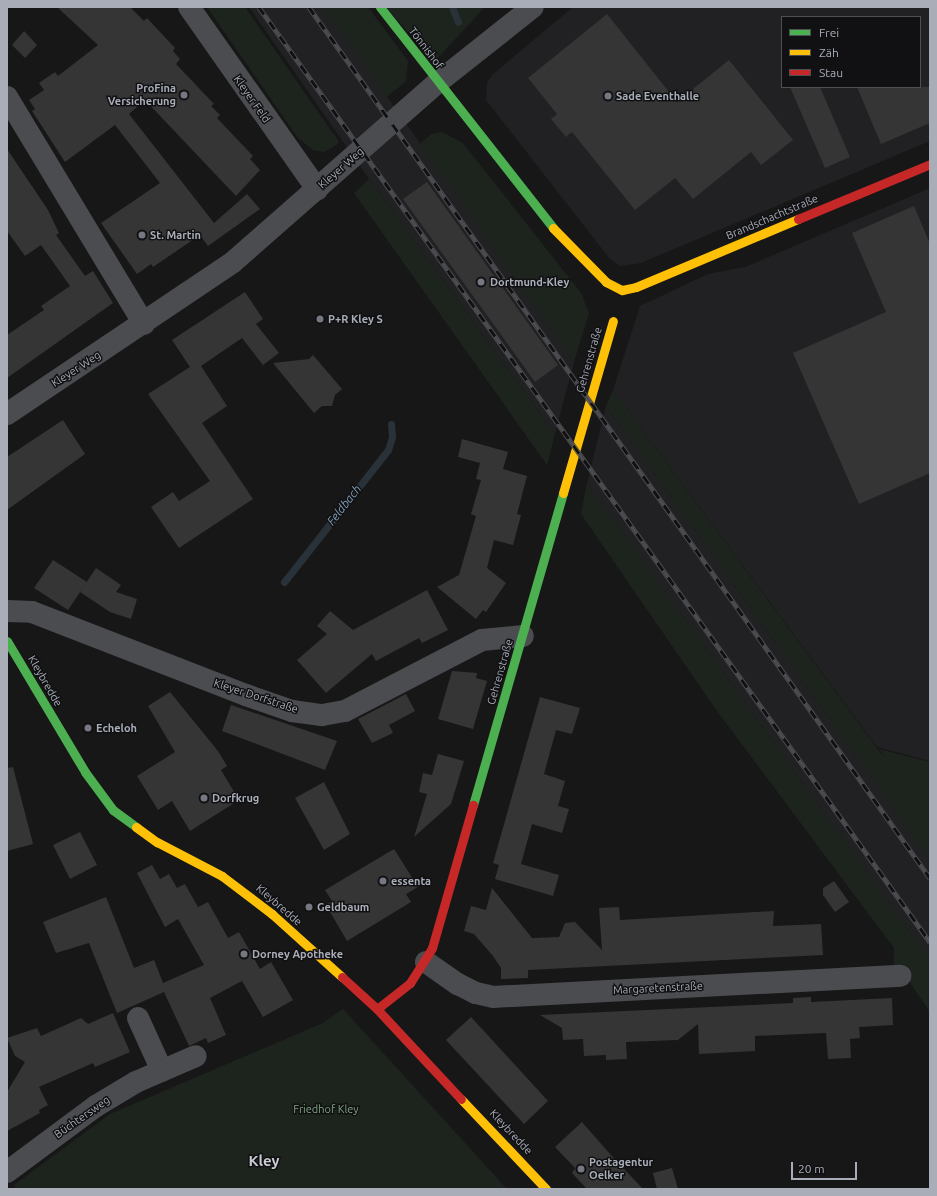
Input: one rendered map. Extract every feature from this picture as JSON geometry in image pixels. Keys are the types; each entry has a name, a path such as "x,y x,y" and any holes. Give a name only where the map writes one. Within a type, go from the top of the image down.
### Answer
{"street":[{"name":"Kleyer Feld","path":"189,7 317,189"},
{"name":"Tönnishof","path":"380,7 438,83"},
{"name":"Kleyer Weg","path":"7,414 144,324 233,262 438,83 534,7"},
{"name":"Brandschachtstraße","path":"438,83 552,227 606,282 622,290 636,287 930,164"},
{"path":"7,97 144,324"},
{"name":"Gehrenstraße","path":"377,1009 410,983 426,962 523,636 613,321"},
{"name":"Kleyer Dorfstraße","path":"7,611 32,612 246,695 292,711 322,715 345,711 482,640 523,636"},
{"name":"Kleybredde","path":"7,641 85,772 113,810 157,842 185,855 247,893 377,1009 546,1189"},
{"name":"Margaretenstraße","path":"426,962 458,984 493,997 900,976"},
{"path":"138,1018 162,1071"},
{"name":"Büchtersweg","path":"7,1172 96,1106 162,1071 196,1056"}],"shaded area":[{"path":"249,7 324,7 574,362 555,434 369,179"},
{"path":"573,7 930,7 930,141 641,263 620,266 610,259 486,100 487,83 492,75"},
{"path":"928,189 930,193 930,761 877,747 613,390 640,306 708,274 745,267"},
{"path":"606,406 930,859 930,960 587,483"}],"green space":[{"path":"207,7 245,7 339,142 335,146 324,152 313,150 298,138"},
{"path":"324,7 368,7 408,61 406,82 386,97"},
{"path":"386,7 485,7 434,62"},
{"path":"442,132 463,143 581,293 589,313 574,362 420,144 431,134"},
{"path":"369,179 555,434 547,465 354,193"},
{"path":"613,390 880,752 886,758 879,749 930,762 930,859 606,406"},
{"path":"587,483 930,960 930,1012 903,972 894,969 894,948 717,711 581,514"},
{"name":"Friedhof Kley","path":"343,1009 507,1189 16,1189 14,1185 110,1114 323,1023"}],"building":[{"path":"57,7 130,7 144,21 147,18 175,48 173,51 180,59 176,64 214,104 211,106 220,115 217,118 253,156 250,159 260,170 236,196 145,100 129,114 214,223 247,194 260,209 208,246 200,235 153,267 151,264 137,274 101,223 160,183 115,125 65,162 32,111 35,109 29,100 44,90 39,83 55,72 58,76 98,45"},
{"name":"Sade Eventhalle","path":"607,14 677,102 729,60 793,140 761,165 751,152 693,199 675,178 635,210 572,132 566,137 551,119 557,114 528,78"},
{"path":"24,31 37,45 25,58 12,45"},
{"path":"930,87 930,123 881,144 857,88"},
{"path":"790,88 820,88 850,157 825,168"},
{"path":"7,149 48,210 59,233 56,235 85,276 93,271 113,303 7,378 7,335 44,310 41,306 70,286 41,245 25,256 7,231"},
{"path":"427,182 558,365 535,382 403,199"},
{"path":"914,206 930,244 930,473 859,504 793,353 886,312 852,233"},
{"path":"245,292 263,319 256,324 279,353 263,365 242,338 201,366 227,406 202,423 253,499 179,548 151,507 173,492 179,501 210,481 148,394 190,367 172,340"},
{"path":"313,355 342,389 335,395 332,406 322,406 314,413 273,363 309,359"},
{"path":"63,420 85,454 7,510 7,457"},
{"path":"462,439 508,452 503,469 527,476 517,514 521,515 513,545 494,540 487,568 506,583 486,612 483,610 476,619 437,587 459,575 476,516 471,514 481,480 476,479 480,463 458,457"},
{"path":"53,560 87,582 68,610 34,588"},
{"path":"96,568 121,585 116,592 137,599 131,619 110,612 80,592"},
{"path":"427,590 448,630 422,643 419,638 376,661 372,654 326,693 297,660 327,634 317,626 330,611 353,630"},
{"path":"452,671 477,673 476,678 487,681 473,729 438,719"},
{"path":"170,692 218,751 227,766 221,770 239,800 190,831 172,801 158,810 137,776 175,752 148,706"},
{"path":"406,694 415,711 389,725 393,733 372,743 358,719"},
{"path":"540,697 580,708 572,734 556,730 544,774 565,781 558,806 569,809 562,833 532,824 521,864 559,875 553,896 495,879 499,865 493,863"},
{"path":"231,705 337,741 325,770 222,731"},
{"path":"438,754 464,761 451,804 414,837 427,794 419,792 423,773 432,775"},
{"path":"13,767 33,844 7,851 7,768"},
{"path":"324,782 350,834 324,850 295,798"},
{"path":"80,832 97,865 70,879 53,845"},
{"name":"essenta","path":"394,849 418,887 406,894 411,902 347,941 326,905 332,901 325,890"},
{"path":"152,865 160,879 169,874 177,888 185,884 198,907 208,902 228,938 239,932 260,969 271,962 293,1000 263,1017 242,981 210,998 226,1035 208,1043 206,1038 189,1046 164,992 117,1013 89,943 56,953 43,922 106,897 134,968 154,960 163,983 204,965 178,919 165,927 154,906 137,873"},
{"path":"834,881 849,902 835,912 823,895 823,888"},
{"path":"492,888 532,938 559,937 565,923 575,922 602,950 599,908 619,907 620,920 774,911 773,926 821,924 823,955 528,970 528,978 501,979 501,968 493,956 474,934 464,931 471,906 486,910"},
{"path":"811,997 811,1002 892,998 893,1025 859,1027 860,1038 850,1039 851,1058 828,1059 826,1033 755,1036 755,1051 699,1054 698,1024 678,1040 626,1042 627,1059 606,1060 606,1055 584,1056 583,1039 563,1040 562,1028 540,1015 793,1003 793,998"},
{"path":"113,1013 130,1052 95,1067 93,1063 39,1087 48,1105 39,1110 40,1113 7,1131 7,1092 25,1062 15,1056 7,1038 37,1028 41,1036 81,1018 88,1024"},
{"path":"471,1017 548,1101 524,1124 446,1040"},
{"path":"582,1122 643,1189 587,1189 572,1173 575,1168 555,1147"},
{"path":"672,1168 678,1189 657,1189 653,1173"}],"waterway":[{"name":"Feldbach","path":"452,7 458,22"},
{"name":"Feldbach","path":"284,582 388,450 392,437 391,424"}],"railway":[{"path":"259,7 930,942"},
{"path":"309,7 930,878"}],"traffic: fast":[{"path":"380,7 553,228"},
{"path":"473,805 563,493"},
{"path":"7,641 85,772 113,810 136,827"}],"traffic: slow":[{"path":"553,228 606,282 622,290 636,287 798,219"},
{"path":"563,493 613,321"},
{"path":"136,827 157,842 222,876 272,914 342,977"},
{"path":"461,1099 546,1189"}],"traffic: jam":[{"path":"798,219 930,164"},
{"path":"377,1009 410,983 432,948 473,805"},
{"path":"342,977 377,1009 461,1099"}],"place":[{"name":"ProFina Versicherung","path":"184,95"},
{"name":"Sade Eventhalle","path":"608,96"},
{"name":"St. Martin","path":"142,235"},
{"name":"Dortmund-Kley","path":"481,282"},
{"name":"P+R Kley S","path":"320,319"},
{"name":"Echeloh","path":"88,728"},
{"name":"Dorfkrug","path":"204,798"},
{"name":"essenta","path":"383,881"},
{"name":"Geldbaum","path":"309,907"},
{"name":"Dorney Apotheke","path":"244,954"},
{"name":"Postagentur Oelker","path":"581,1169"}],"district":[{"name":"Kley","path":"264,1161"}]}
